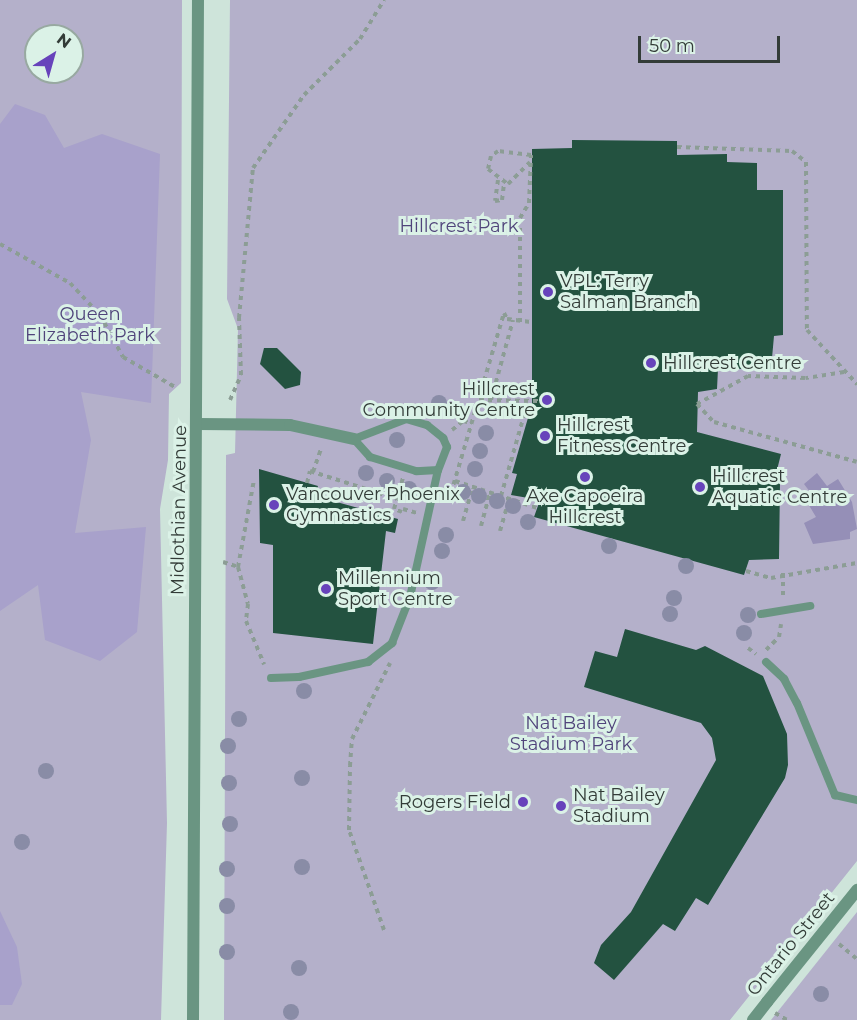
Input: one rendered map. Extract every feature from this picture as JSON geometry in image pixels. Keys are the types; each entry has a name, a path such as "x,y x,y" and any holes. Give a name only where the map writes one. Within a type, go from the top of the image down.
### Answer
{"street":[{"name":"Midlothian Avenue","path":"193,1020 198,424 198,0"},
{"path":"198,424 290,425 354,439"},
{"name":"Ontario Street","path":"753,1020 857,890"}],"lane":[{"path":"271,678 315,674 368,662 392,643 410,597 438,470 447,447 443,438 427,425 406,419 354,439 370,456 416,471 438,470"},
{"path":"761,614 810,606"},
{"path":"766,663 784,679 797,703 835,795 857,800"}],"path":[{"path":"230,400 241,375 239,318 253,168 304,95 360,39 384,0"},
{"path":"677,147 792,151 806,162 807,330 843,372 857,384"},
{"path":"504,183 488,169 495,152 528,153 530,203 520,218 520,322"},
{"path":"498,180 495,201 501,200 504,183 530,162"},
{"path":"0,244 70,283 100,315 123,357 176,387"},
{"path":"451,493 504,313 513,320 533,322"},
{"path":"490,400 513,320"},
{"path":"843,372 805,378 748,376 697,404 714,422 857,462"},
{"path":"479,400 538,401"},
{"path":"501,496 528,401"},
{"path":"443,438 463,421 472,423"},
{"path":"307,483 321,449"},
{"path":"313,472 397,499"},
{"path":"402,512 394,509 404,478"},
{"path":"255,480 238,567 248,604 246,621 264,664"},
{"path":"455,481 537,508"},
{"path":"463,521 473,487"},
{"path":"481,526 490,492"},
{"path":"500,531 509,499"},
{"path":"223,562 238,567"},
{"path":"746,571 771,578 857,563"},
{"path":"384,930 349,830 350,765 352,739 390,662"},
{"path":"839,944 857,959"},
{"path":"775,1013 787,1020"}],"green space":[{"name":"Queen Elizabeth Park","path":"0,0 182,0 181,383 169,394 168,460 160,509 167,823 161,1020 0,1020"},
{"path":"230,0 857,0 857,861 730,1020 224,1020 226,455 235,453 238,329 227,299"},
{"path":"15,104 45,115 64,148 102,134 160,154 151,403 81,392 91,440 75,533 146,527 137,632 100,661 45,640 38,585 0,611 0,124"},
{"path":"0,911 17,947 22,984 12,1005 0,1005"},
{"path":"857,912 857,1020 771,1020"}],"shaded area":[{"path":"817,473 827,486 838,479 852,502 857,529 850,532 850,539 813,544 804,523 816,517 804,497 810,492 804,484"}],"building":[{"name":"Hillcrest Centre","path":"572,140 677,141 677,155 727,154 727,162 757,163 757,190 783,190 783,335 774,336 771,369 718,369 717,389 698,392 697,432 781,454 774,482 780,483 779,559 749,560 744,575 534,517 540,500 511,495 517,474 512,473 532,404 532,149 572,148"},
{"path":"264,348 277,348 301,372 300,385 285,389 260,364"},
{"name":"Millennium Sport Centre","path":"259,469 318,486 315,496 398,519 395,533 386,531 373,644 273,633 273,545 260,543"},
{"path":"625,629 696,650 705,646 763,676 787,734 788,765 785,778 708,905 696,898 675,931 663,924 614,980 594,963 601,945 631,912 716,760 712,738 701,723 584,687 595,651 617,657"}],"place":[{"name":"VPL: Terry Salman Branch","path":"548,292"},
{"name":"Hillcrest Centre","path":"651,363"},
{"name":"Hillcrest Community Centre","path":"547,400"},
{"name":"Hillcrest Fitness Centre","path":"545,436"},
{"name":"Axe Capoeira Hillcrest","path":"585,477"},
{"name":"Hillcrest Aquatic Centre","path":"700,487"},
{"name":"Vancouver Phoenix Gymnastics","path":"274,505"},
{"name":"Millennium Sport Centre","path":"326,589"},
{"name":"Rogers Field","path":"523,802"},
{"name":"Nat Bailey Stadium","path":"561,806"}],"park label":[{"name":"Hillcrest Park","path":"459,226"},
{"name":"Nat Bailey Stadium Park","path":"571,734"}]}
